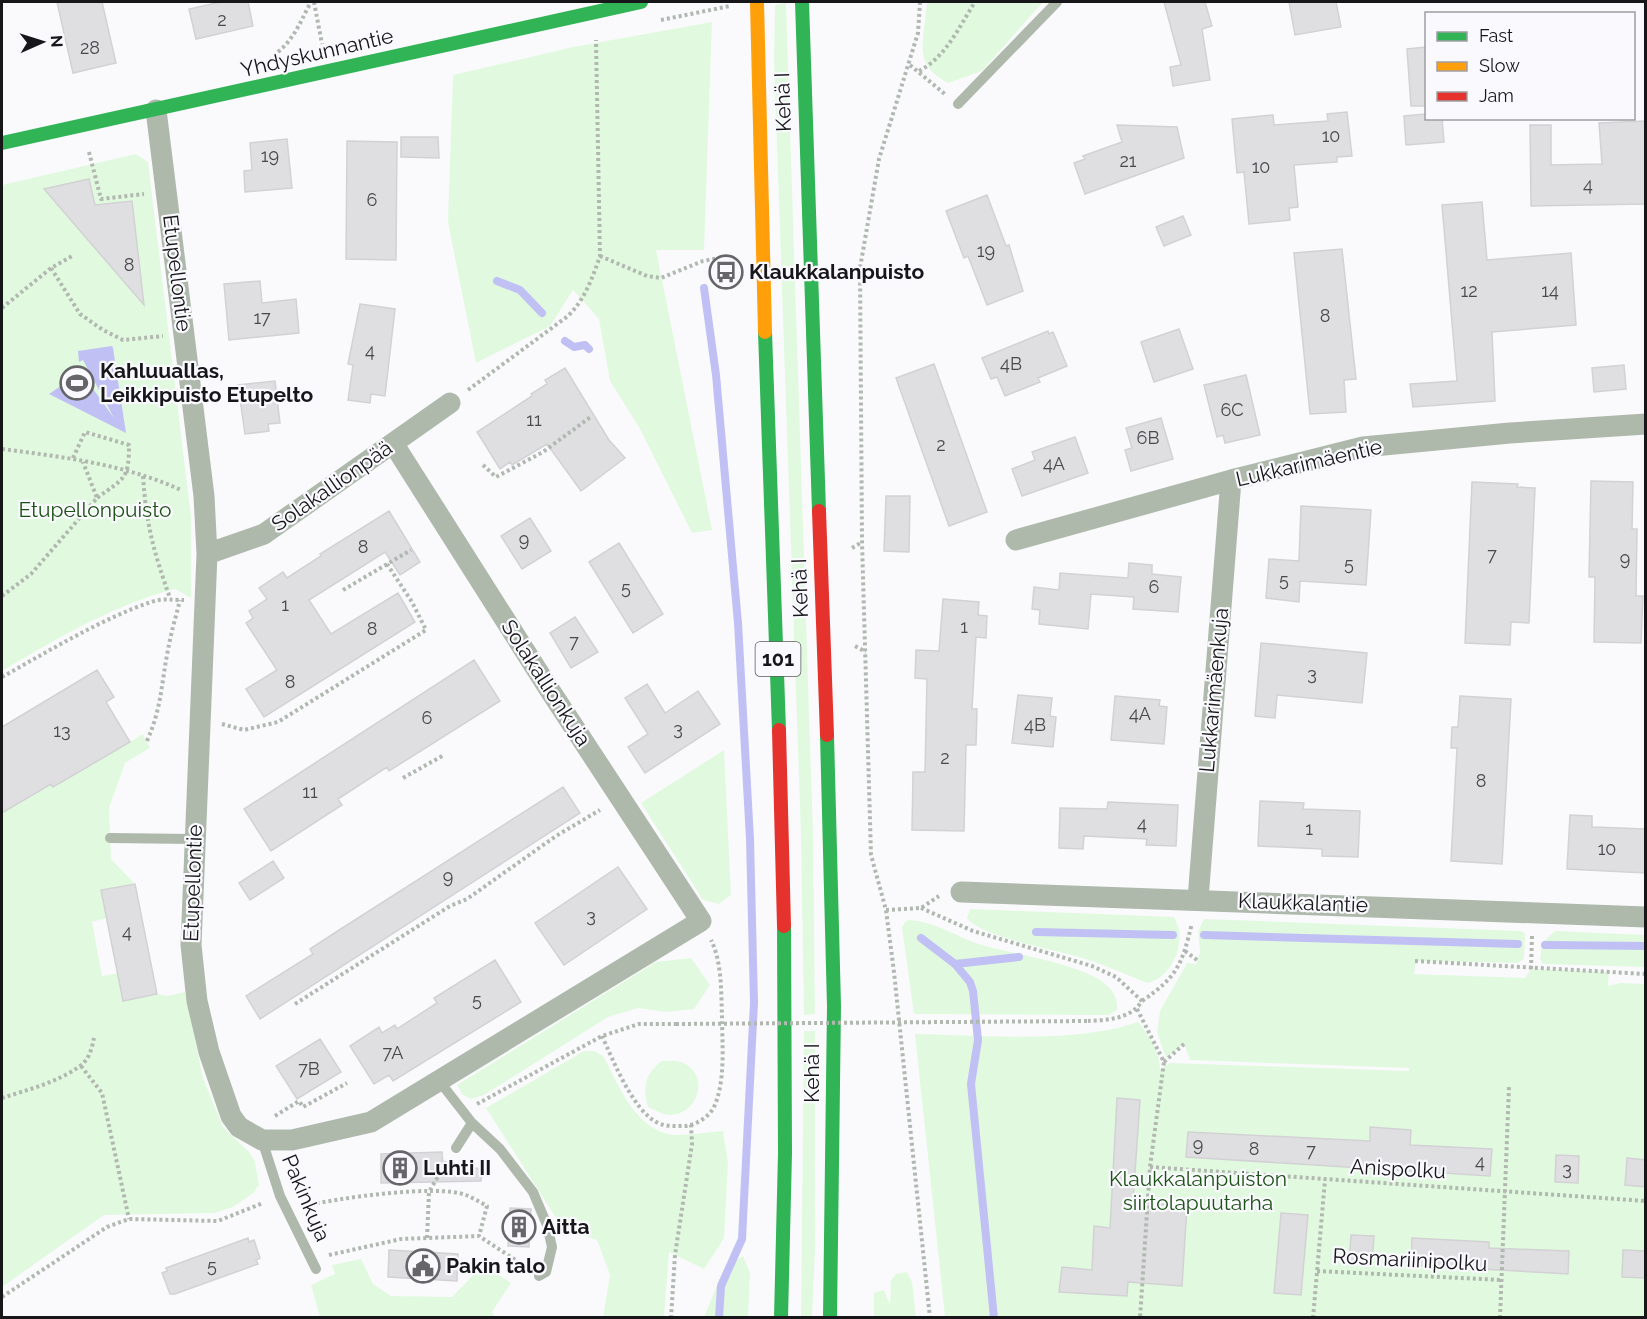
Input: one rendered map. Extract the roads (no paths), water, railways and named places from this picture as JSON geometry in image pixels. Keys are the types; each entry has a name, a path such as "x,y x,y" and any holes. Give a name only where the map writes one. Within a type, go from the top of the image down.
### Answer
{"main road":[{"name":"Yhdyskunnantie","path":"2,143 641,2"},
{"name":"Kehä I","path":"757,2 761,188 783,820 785,1002 781,1317"},
{"name":"Kehä I","path":"802,2 834,1005 830,1317"}],"street":[{"name":"Etupellontie","path":"156,110 204,496 207,554 191,945 197,1001 209,1052 231,1116 239,1128 262,1140"},
{"name":"Solakallionpää","path":"207,554 264,534 450,403"},
{"name":"Lukkarimäentie","path":"1016,540 1231,480 1363,447 1646,424"},
{"name":"Solakallionkuja","path":"393,443 701,921 440,1082"},
{"name":"Lukkarimäenkuja","path":"1198,899 1231,480"},
{"name":"Klaukkalantie","path":"961,892 1532,911 1646,917"},
{"path":"262,1140 292,1140 371,1122 440,1082"}],"lane":[{"path":"958,104 1057,2"},
{"path":"110,838 194,839"},
{"path":"440,1082 472,1123 500,1149 533,1192 547,1226 552,1247 546,1272 539,1276"},
{"path":"456,1148 472,1123"},
{"name":"Pakinkuja","path":"262,1140 280,1196 316,1269"}],"water":[{"name":"Kahluuallas, Leikkipuisto Etupelto","path":"112,346 126,433 49,394 81,372 114,418 83,360 79,362 78,351"}],"waterway":[{"path":"497,281 520,290 542,313"},
{"path":"704,288 716,375 738,623 750,839 754,1003 742,1239 721,1286 719,1318"},
{"path":"565,341 574,347 585,345 589,349"},
{"path":"1036,932 1173,935"},
{"path":"1204,935 1518,944"},
{"path":"921,938 955,964 970,982 973,991 978,1040 971,1084 994,1318"},
{"path":"1545,945 1646,946"},
{"path":"955,964 1019,957"}],"place":[{"name":"Klaukkalanpuisto","path":"726,272"},
{"name":"Kahluuallas, Leikkipuisto Etupelto","path":"77,383"},
{"name":"Luhti II","path":"400,1168"},
{"name":"Aitta","path":"519,1227"},
{"name":"Pakin talo","path":"423,1266"}],"park label":[{"name":"Etupellonpuisto","path":"95,510"},
{"name":"Klaukkalanpuiston siirtolapuutarha","path":"1198,1191"}]}
